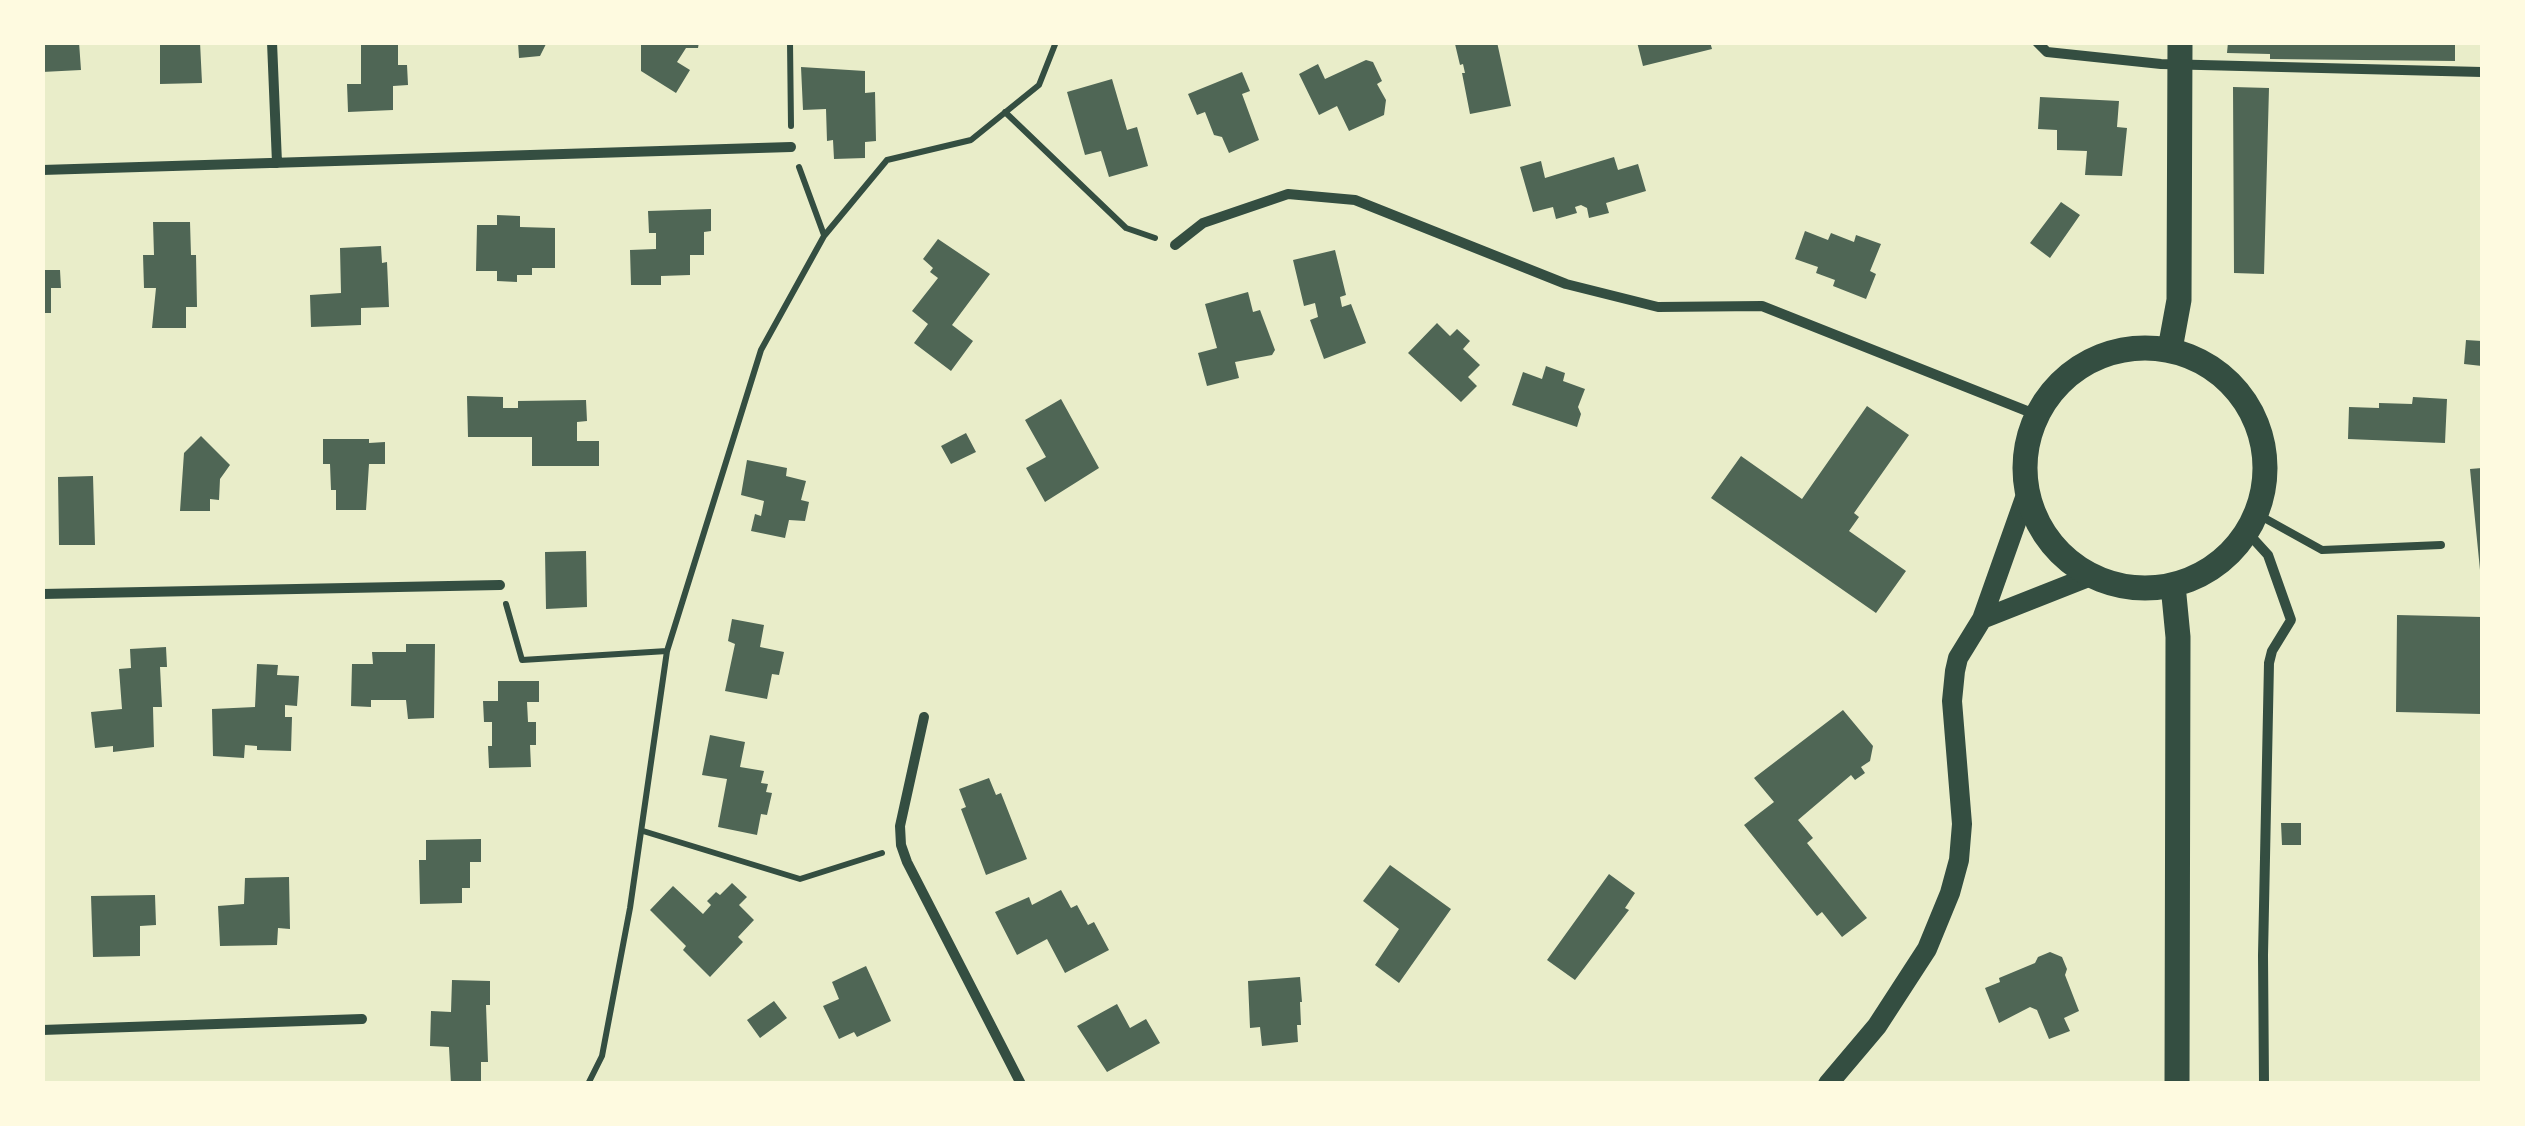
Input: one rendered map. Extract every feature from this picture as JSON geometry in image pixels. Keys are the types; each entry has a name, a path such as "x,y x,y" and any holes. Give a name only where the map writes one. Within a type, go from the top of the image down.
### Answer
{"main road":[{"path":"2170,349 2179,300 2179,53"},
{"path":"2138,347 2170,349 2203,362 2231,383 2252,412 2264,445 2266,480 2252,523 2228,556 2202,574 2173,585 2132,588 2092,576 2069,561 2050,541 2027,492 2026,452 2037,415 2054,388 2078,367 2107,353 2138,347"},
{"path":"1828,1084 1876,1026 1927,949 1950,893 1959,860 1962,824 1952,687 1958,658 1982,618 2027,492"},
{"path":"1982,618 2092,576"},
{"path":"2173,585 2178,637 2177,1084"}],"street":[{"path":"272,42 278,163"},
{"path":"2038,42 2048,52 2179,53 2482,72"},
{"path":"42,170 791,146"},
{"path":"1176,246 1203,223 1288,194 1355,200 1566,284 1658,307 1762,306 2037,415"},
{"path":"2252,523 2291,620 2270,659 2262,955 2264,1084"},
{"path":"42,594 500,586"},
{"path":"924,717 900,826 901,845 1021,1084"},
{"path":"42,1030 362,1019"}],"lane":[{"path":"2252,523 2322,550 2441,545"}],"path":[{"path":"588,1084 602,1056 643,830 668,651 761,350 824,236 887,160 971,140 1039,85 1056,42"},
{"path":"1006,112 1126,228 1176,246"},
{"path":"500,586 522,660 668,651"},
{"path":"643,830 800,879 901,845"}],"building":[{"path":"42,42 79,42 81,70 42,72"},
{"path":"160,42 200,42 202,83 160,84"},
{"path":"361,42 398,42 398,65 407,65 408,85 393,86 393,110 348,112 347,84 361,84"},
{"path":"518,42 547,42 540,56 519,58"},
{"path":"641,42 699,42 698,48 686,48 677,62 690,70 676,93 641,71"},
{"path":"1497,42 1511,106 1470,114 1465,73 1455,44"},
{"path":"1637,42 1710,42 1712,49 1643,66"},
{"path":"2228,42 2455,42 2455,61 2270,59 2270,54 2227,53"},
{"path":"1366,60 1373,62 1382,81 1377,84 1386,100 1384,115 1349,131 1337,106 1319,115 1299,74 1318,64 1325,79"},
{"path":"801,67 865,71 865,93 875,92 876,141 865,142 865,158 834,159 833,140 827,141 826,109 803,110"},
{"path":"1242,72 1250,91 1242,94 1259,140 1229,153 1222,137 1214,135 1205,112 1197,115 1188,94"},
{"path":"1112,79 1127,130 1137,127 1148,166 1109,177 1101,151 1085,155 1067,92"},
{"path":"2233,87 2269,88 2264,274 2234,273"},
{"path":"2040,97 2119,101 2117,127 2127,128 2122,176 2085,175 2087,151 2057,150 2057,130 2038,129"},
{"path":"1614,157 1618,170 1638,164 1646,191 1606,203 1609,213 1589,218 1587,208 1581,205 1575,207 1577,213 1556,219 1553,207 1533,212 1520,167 1541,161 1545,178"},
{"path":"2061,202 2080,215 2050,258 2030,243"},
{"path":"711,209 711,231 704,232 704,255 690,255 690,275 661,276 661,285 631,285 630,250 656,249 656,233 649,233 648,211"},
{"path":"497,215 520,216 520,227 555,228 555,268 532,268 532,275 517,275 517,282 497,281 497,271 476,271 477,225 497,225"},
{"path":"153,222 190,222 191,255 196,255 197,307 186,307 186,328 152,328 156,288 144,288 143,255 154,255"},
{"path":"1805,231 1828,240 1831,233 1854,242 1856,235 1881,244 1870,271 1876,274 1866,299 1833,286 1835,280 1816,273 1818,267 1795,259"},
{"path":"938,239 990,274 952,325 973,341 951,371 914,343 928,324 912,311 938,278 923,259"},
{"path":"381,246 382,263 387,262 389,307 361,308 361,325 311,327 310,295 341,293 340,248"},
{"path":"1335,250 1346,295 1340,297 1342,307 1351,304 1366,343 1324,359 1310,320 1318,317 1315,303 1304,306 1293,260"},
{"path":"42,270 60,270 61,288 51,288 51,313 42,313"},
{"path":"1248,292 1253,312 1260,310 1275,350 1272,355 1235,362 1239,378 1207,386 1198,353 1217,348 1205,304"},
{"path":"1437,323 1450,336 1457,329 1470,341 1463,349 1480,365 1468,377 1477,386 1461,402 1408,353"},
{"path":"2466,340 2482,341 2482,366 2464,364"},
{"path":"1546,366 1565,373 1563,381 1585,389 1578,407 1581,414 1577,427 1512,405 1523,372 1542,379"},
{"path":"467,396 503,397 503,408 518,408 518,401 586,400 587,421 577,422 577,441 599,441 599,466 532,466 532,437 468,437"},
{"path":"2413,397 2447,399 2445,443 2348,439 2349,407 2412,404"},
{"path":"1061,399 1099,468 1045,502 1026,468 1046,457 1025,420"},
{"path":"1867,406 1909,435 1854,513 1859,517 1849,531 1906,571 1876,613 1711,498 1741,456 1802,499"},
{"path":"966,433 976,452 951,464 941,446"},
{"path":"201,436 230,465 220,479 219,500 210,499 210,511 180,511 184,453"},
{"path":"323,439 385,442 385,464 369,464 366,510 336,510 330,464 323,464"},
{"path":"747,460 787,468 786,476 806,481 801,500 809,502 805,521 789,520 785,538 751,531 755,514 761,516 764,501 741,495"},
{"path":"2482,468 2482,570 2480,570 2470,469"},
{"path":"93,476 95,545 59,545 58,477"},
{"path":"586,551 587,607 546,609 545,552"},
{"path":"2397,615 2482,617 2482,714 2396,712"},
{"path":"732,619 764,625 760,647 784,652 779,675 772,674 767,699 725,691 735,644 728,641"},
{"path":"406,644 435,644 434,718 408,719 406,700 371,700 371,707 351,706 352,664 373,664 372,652 406,652"},
{"path":"166,647 167,667 160,667 162,707 153,707 154,747 113,752 113,746 95,748 91,712 122,709 119,669 131,668 130,649"},
{"path":"257,664 278,665 277,675 299,676 297,706 285,705 285,717 292,717 291,751 257,750 257,746 245,745 244,758 213,756 212,709 255,707"},
{"path":"498,681 539,681 539,702 527,702 528,722 536,722 536,745 530,745 531,767 489,768 492,722 484,722 483,701 498,701"},
{"path":"1843,710 1873,746 1870,761 1861,767 1865,773 1855,780 1851,775 1798,820 1813,838 1807,843 1867,918 1842,937 1822,912 1817,916 1744,825 1774,802 1754,778"},
{"path":"710,735 745,742 740,767 764,771 761,783 768,784 766,792 772,793 767,815 761,814 757,835 718,827 727,779 702,775"},
{"path":"989,778 996,795 1001,793 1027,859 986,875 961,809 966,807 959,789"},
{"path":"2281,823 2301,823 2301,845 2282,845"},
{"path":"481,839 481,862 470,862 470,888 462,888 462,903 420,904 419,860 426,860 426,840"},
{"path":"1390,865 1451,909 1399,983 1375,965 1399,929 1363,901"},
{"path":"1609,874 1635,893 1625,908 1629,910 1575,980 1547,960"},
{"path":"289,877 290,929 278,928 277,945 220,946 218,906 244,904 245,878"},
{"path":"732,883 747,897 739,905 754,920 738,937 743,942 710,977 650,910 673,886 703,914 711,905 707,901"},
{"path":"1061,890 1071,908 1077,905 1088,925 1094,922 1109,950 1065,973 1047,939 1017,955 995,912 1029,897 1032,905"},
{"path":"155,895 156,925 140,926 140,956 93,957 91,896"},
{"path":"2050,952 2062,957 2079,1011 2064,1018 2070,1031 2049,1039 2037,1010 2030,1007 1999,1023 1985,988"},
{"path":"866,966 891,1021 857,1037 854,1032 839,1039 823,1006 839,999 832,982"},
{"path":"1300,977 1298,1042 1262,1046 1260,1027 1250,1028 1248,981"},
{"path":"452,980 490,981 490,1005 486,1005 488,1062 481,1062 481,1084 451,1084 449,1047 430,1046 431,1011 451,1012"},
{"path":"774,1001 787,1018 760,1038 747,1020"},
{"path":"1117,1004 1130,1028 1146,1019 1160,1043 1107,1072 1077,1026"}]}
